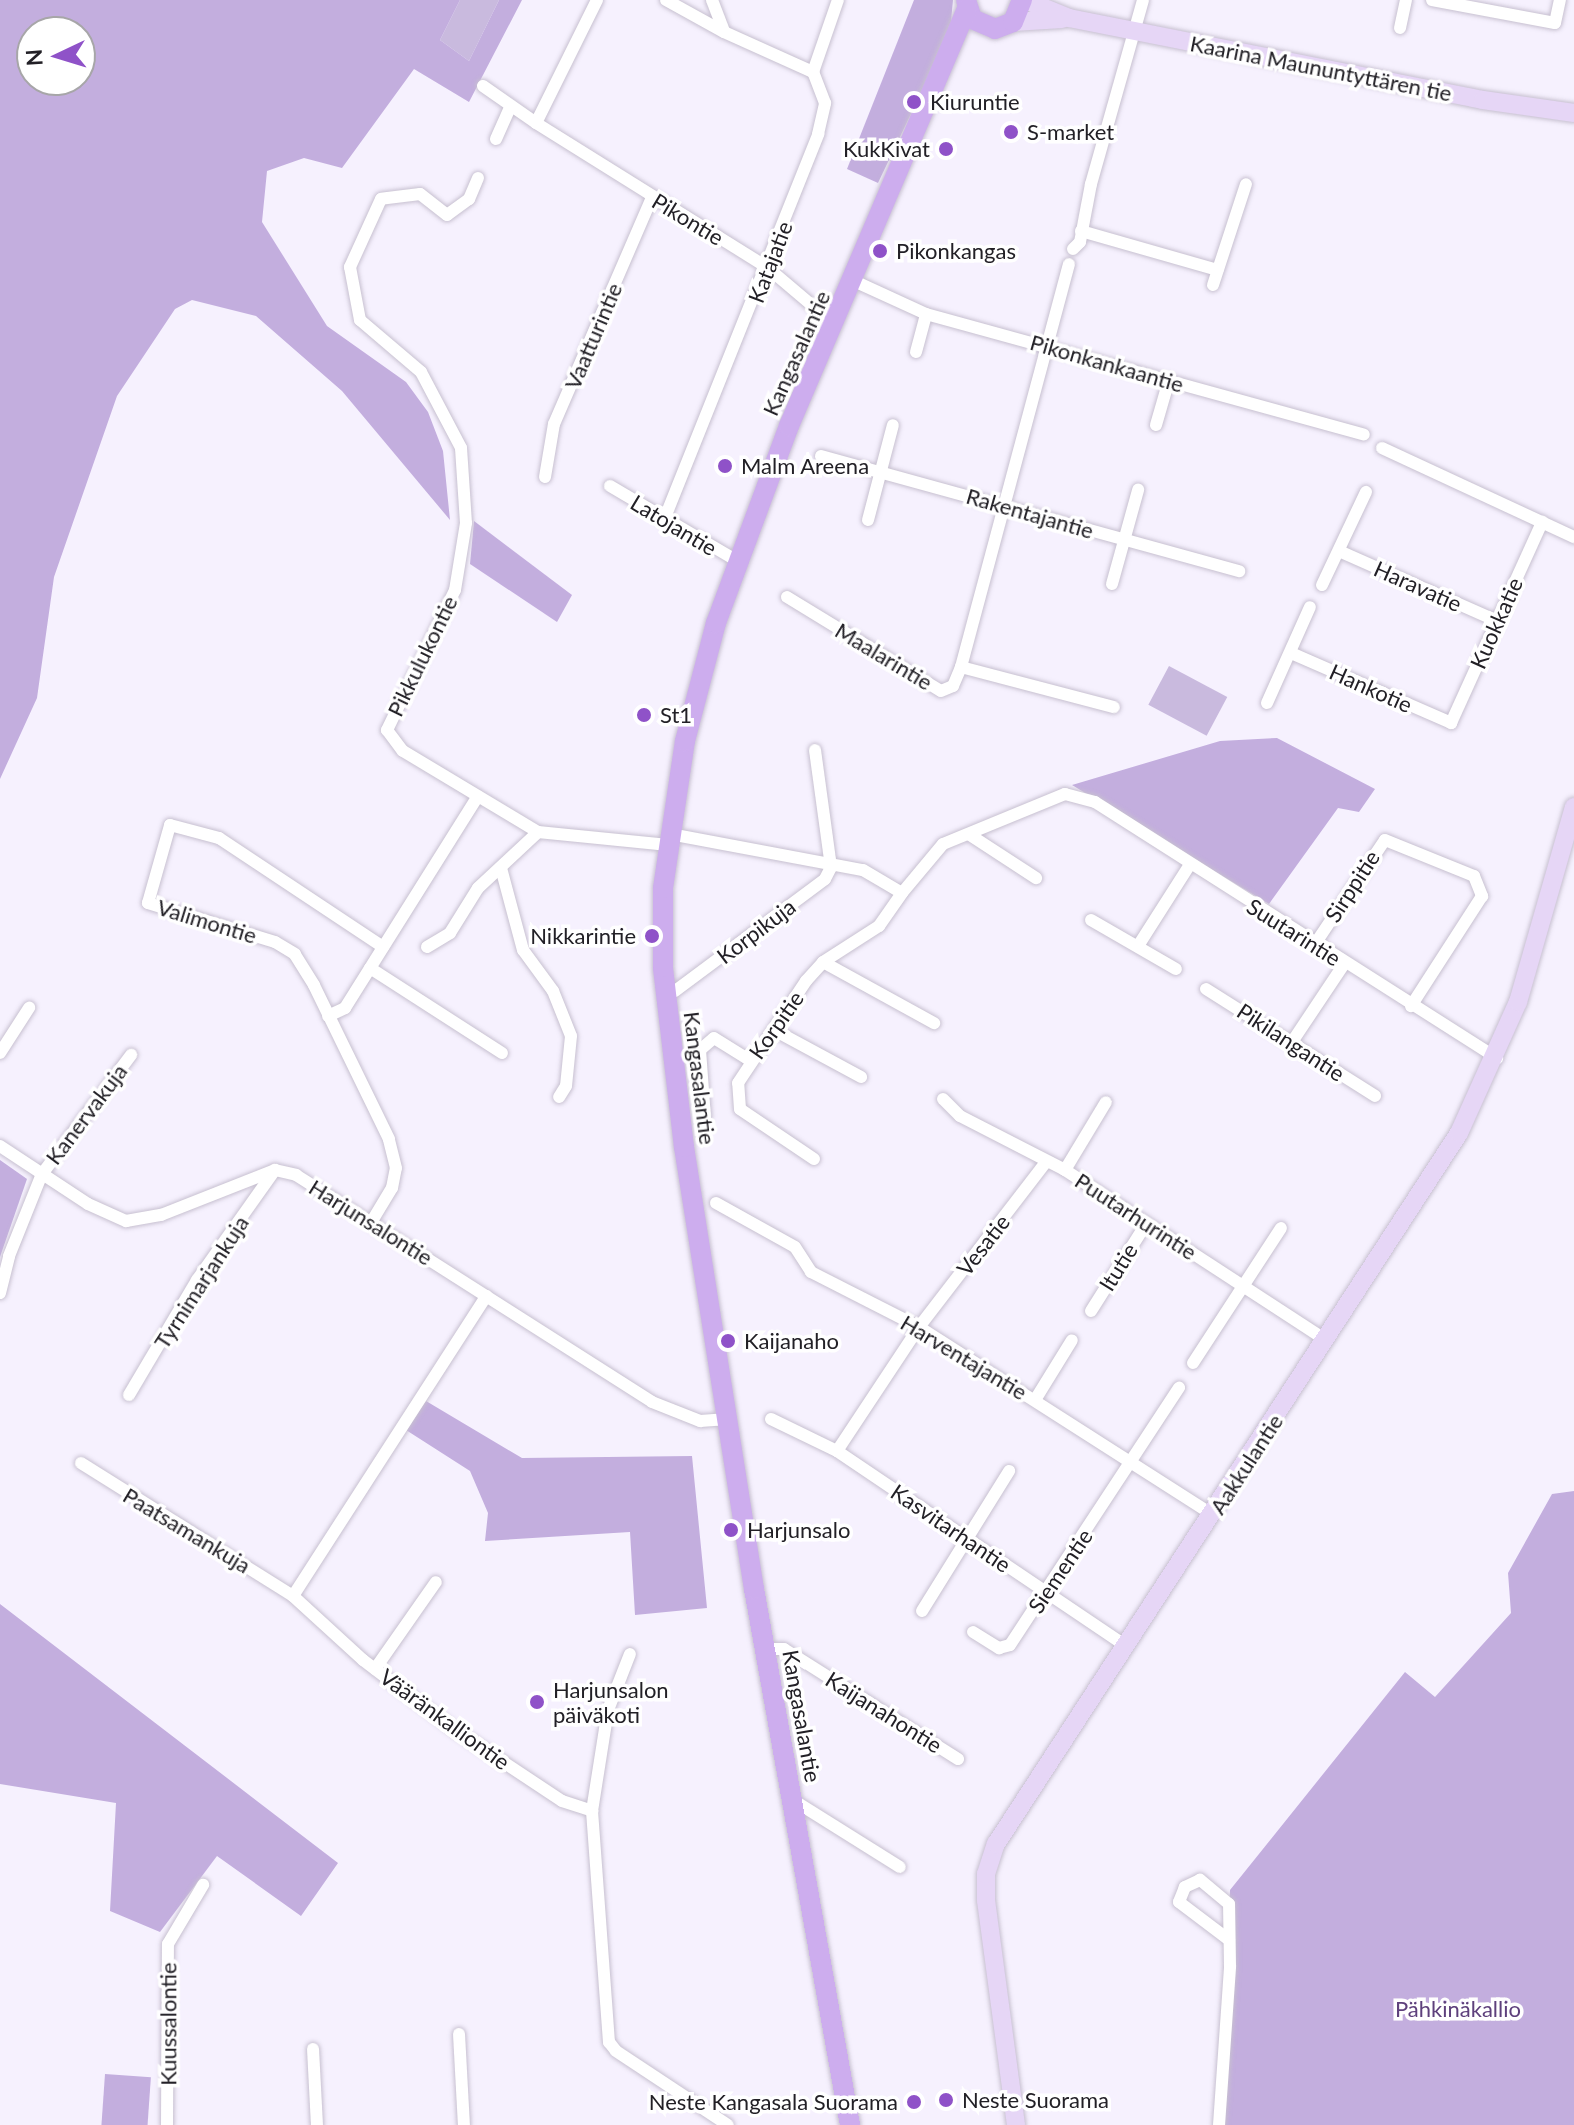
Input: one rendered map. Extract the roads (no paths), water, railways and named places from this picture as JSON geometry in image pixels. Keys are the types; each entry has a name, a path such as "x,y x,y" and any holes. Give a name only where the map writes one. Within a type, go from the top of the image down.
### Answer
{"main road":[{"path":"966,4 985,28 1013,22 1024,0"},
{"name":"Kangasalantie","path":"850,2125 728,1419 667,1012 662,925 669,839 694,698 739,562 834,324 942,73 966,4"},
{"name":"Kangasalantie","path":"942,73 985,28"}],"street":[{"path":"536,123 597,0"},
{"path":"666,0 724,32 813,72 838,0"},
{"path":"712,0 724,32"},
{"name":"Kaarina Maununtyttären tie","path":"1024,0 1069,18 1483,100 1574,113"},
{"path":"1073,249 1081,231 1143,0"},
{"path":"1400,28 1406,0"},
{"path":"1432,0 1555,23 1560,0"},
{"name":"Kaarina Maununtyttären tie","path":"1013,22 1069,18"},
{"name":"Katajatie","path":"664,520 768,268 818,134 825,103 813,72"},
{"name":"Pikontie","path":"483,86 510,107 652,198 768,268 816,314 834,324"},
{"path":"496,139 510,107"},
{"name":"Pikkulukontie","path":"478,178 469,199 447,215 420,194 381,199 350,267 360,320 421,372 461,448 466,523 455,590 387,730 403,751 538,832 669,839"},
{"path":"1213,285 1246,184"},
{"name":"Vaatturintie","path":"545,477 554,424 652,198"},
{"path":"1081,231 1218,270"},
{"path":"961,667 1069,264"},
{"name":"Pikonkankaantie","path":"854,281 926,314 1364,435"},
{"path":"916,352 926,314"},
{"path":"1156,425 1169,380"},
{"path":"868,520 893,425"},
{"path":"1382,448 1574,537"},
{"name":"Rakentajantie","path":"821,456 881,470 1239,571"},
{"name":"Latojantie","path":"610,486 739,562"},
{"path":"1112,584 1138,490"},
{"path":"1322,585 1366,492"},
{"name":"Kuokkatie","path":"1451,723 1542,522"},
{"name":"Haravatie","path":"1339,551 1497,621"},
{"name":"Maalarintie","path":"787,597 941,691 953,686 961,667 1114,707"},
{"path":"1267,703 1310,607"},
{"name":"Hankotie","path":"1291,653 1451,723"},
{"path":"815,750 831,867"},
{"name":"Korpitie","path":"814,1159 740,1109 738,1083 823,962 879,926 943,844 1065,794 1095,802"},
{"path":"328,1016 345,1008 478,796"},
{"name":"Suutarintie","path":"1095,802 1189,866 1497,1058"},
{"name":"Aakkulantie","path":"1016,2125 986,1874 1002,1833 1213,1515 1459,1133 1497,1058 1539,941 1574,807"},
{"name":"Valimontie","path":"372,1221 392,1188 396,1168 389,1139 295,954 275,942 148,903 170,825 219,838 383,947"},
{"path":"427,947 450,933 478,888 538,832"},
{"path":"970,835 1036,878"},
{"path":"669,839 773,850 831,867 863,870 902,893"},
{"name":"Sirppitie","path":"1315,944 1385,840 1474,876 1481,882 1482,896 1411,1006"},
{"path":"1138,946 1189,866"},
{"name":"Korpikuja","path":"675,991 821,883 831,867"},
{"path":"501,868 523,950 553,991 571,1036 566,1086 559,1097"},
{"path":"1091,920 1176,969"},
{"path":"823,962 934,1023"},
{"path":"1292,1042 1344,964"},
{"path":"370,968 502,1053"},
{"name":"Pikilangantie","path":"1206,989 1375,1096"},
{"path":"0,1053 29,1008"},
{"path":"774,1030 861,1077"},
{"path":"705,1118 700,1050 714,1038 751,1061"},
{"name":"Kanervakuja","path":"0,1293 42,1174 131,1055"},
{"name":"Puutarhurintie","path":"943,1099 960,1116 1065,1170 1326,1340"},
{"path":"1065,1170 1106,1102"},
{"path":"0,1146 88,1204 126,1221 161,1215 275,1170"},
{"name":"Vesatie","path":"837,1451 919,1327 1046,1162"},
{"name":"Harjunsalontie","path":"275,1170 296,1175 372,1221 652,1402 700,1421 728,1419"},
{"name":"Tyrnimarjankuja","path":"129,1395 197,1280 275,1170"},
{"name":"Harventajantie","path":"716,1203 795,1247 811,1272 919,1327 1213,1515"},
{"name":"Itutie","path":"1091,1311 1146,1224"},
{"path":"1193,1363 1281,1228"},
{"path":"293,1596 486,1296"},
{"path":"1035,1400 1072,1340"},
{"name":"Siementie","path":"973,1632 999,1648 1010,1645 1134,1463 1179,1388"},
{"name":"Kasvitarhantie","path":"771,1419 837,1451 1126,1646"},
{"name":"Paatsamankuja","path":"81,1463 293,1596"},
{"path":"922,1611 1009,1471"},
{"path":"375,1669 436,1582"},
{"name":"Vääränkalliontie","path":"293,1596 375,1669 562,1801 592,1811"},
{"name":"Kaijanahontie","path":"766,1649 784,1649 958,1759"},
{"path":"630,1654 608,1710 592,1811 609,2042 616,2051 728,2125"},
{"path":"793,1800 900,1867"},
{"path":"1219,2125 1229,1940 1229,1904 1218,1890 1200,1880 1185,1887 1179,1902 1229,1940"},
{"name":"Kuussalontie","path":"167,2125 168,1944 203,1885"},
{"path":"459,2034 464,2125"},
{"path":"313,2049 317,2125"}],"place":[{"name":"Kiuruntie","path":"914,102"},
{"name":"S-market","path":"1011,132"},
{"name":"KukKivat","path":"946,149"},
{"name":"Pikonkangas","path":"880,251"},
{"name":"Malm Areena","path":"725,466"},
{"name":"St1","path":"644,715"},
{"name":"Nikkarintie","path":"652,936"},
{"name":"Kaijanaho","path":"728,1341"},
{"name":"Harjunsalo","path":"731,1530"},
{"name":"Harjunsalon päiväkoti","path":"537,1702"},
{"name":"Neste Suorama","path":"946,2100"},
{"name":"Neste Kangasala Suorama","path":"914,2102"}],"park label":[{"name":"Pähkinäkallio","path":"1458,2009"}]}
